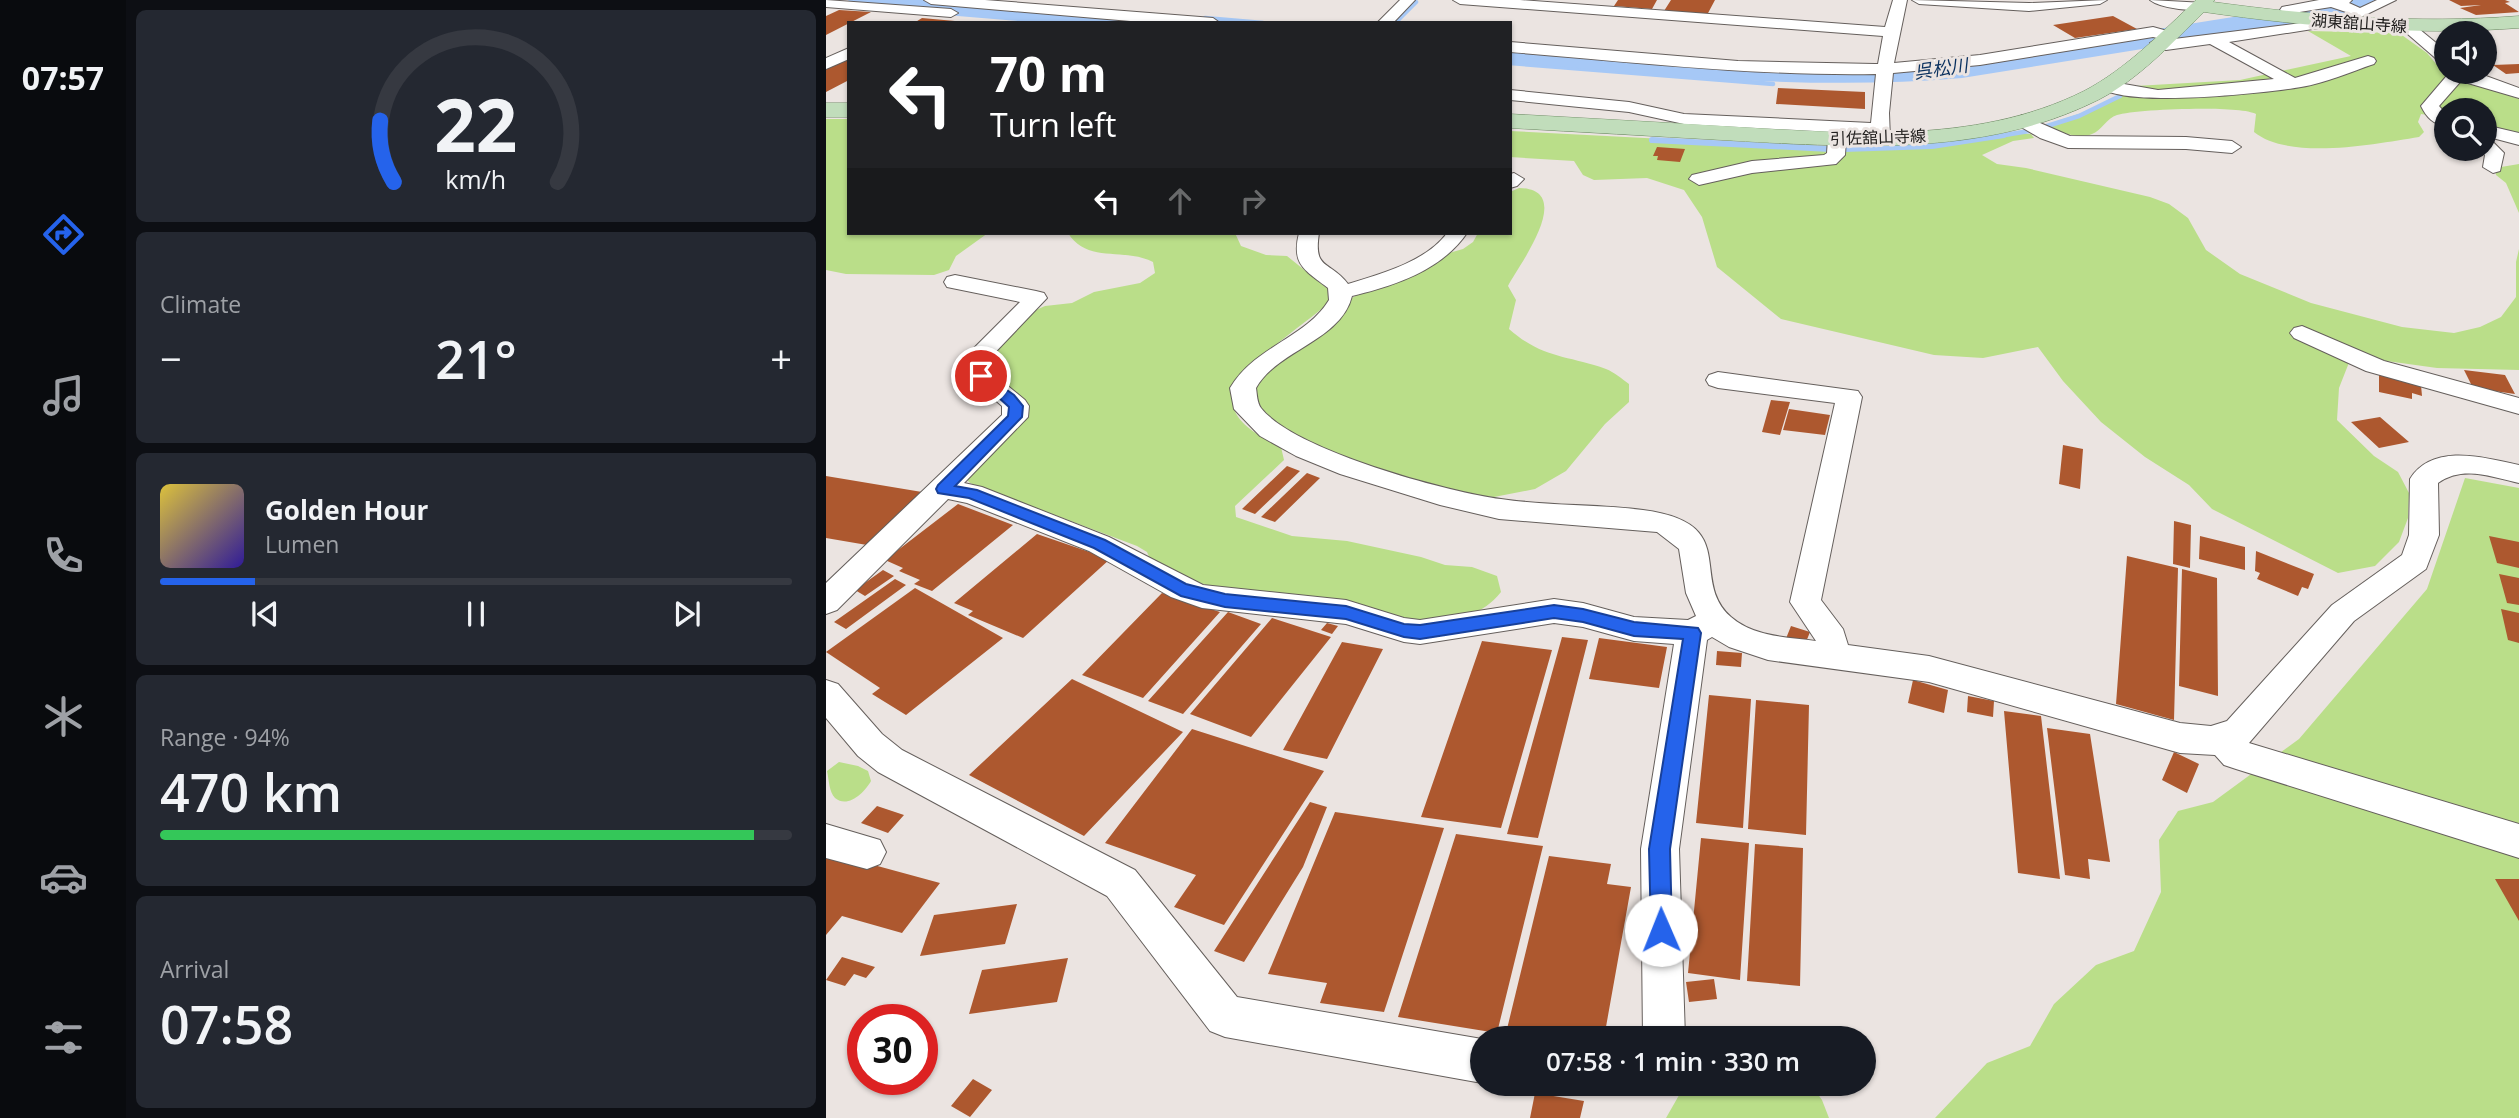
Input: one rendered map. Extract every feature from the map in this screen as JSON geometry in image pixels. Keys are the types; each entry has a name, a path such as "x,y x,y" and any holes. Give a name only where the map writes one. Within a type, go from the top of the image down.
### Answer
{"main road":[{"name":"湖東舘山寺線","path":"2203,3 2311,21 2407,27 2519,22"},
{"name":"引佐舘山寺線","path":"1512,121 1837,139 1880,134 1950,133 2022,120 2062,108 2107,86 2203,3"},
{"path":"826,110 847,110"}],"street":[{"path":"1386,21 1408,0"},
{"path":"1460,0 1893,32"},
{"path":"1512,94 1629,107 1684,120 1880,134 1885,75 1900,0"},
{"path":"1919,0 2014,7 2100,0"},
{"path":"2157,0 2203,3"},
{"path":"2264,15 2264,11 2341,4 2366,12 2389,0"},
{"path":"826,3 938,4 1184,21"},
{"path":"909,21 938,4 1054,21"},
{"path":"1512,47 1885,75 1955,63 2301,28 2314,25 2311,21"},
{"path":"2407,27 2434,50"},
{"path":"2211,38 2293,83"},
{"path":"1512,59 1779,81 1885,75 1970,75 2132,51 2159,41"},
{"path":"826,51 847,53"},
{"path":"826,65 847,54"},
{"path":"2107,86 2158,95 2293,83 2316,80 2368,61"},
{"path":"2437,98 2449,84"},
{"path":"2494,84 2519,93"},
{"path":"2022,120 2046,134 2068,142 2186,143 2232,147"},
{"path":"2497,133 2519,139"},
{"path":"1699,179 1752,167 1829,160 1836,155 1837,139"},
{"path":"2493,167 2494,161"},
{"path":"1310,235 1305,253 1308,261 1339,287 1341,292 1338,307 1249,378 1243,389 1242,400 1262,423 1299,447 1322,457 1439,497 1500,509 1663,523 1689,539 1695,551 1700,597 1708,614 1703,627 1660,849 1664,1026"},
{"path":"1341,292 1364,288 1435,255 1452,243 1456,235"},
{"path":"826,602 1015,417 1016,406 1010,398 977,373 973,368 974,360 1036,298 955,282"},
{"path":"2302,333 2375,366 2519,406"},
{"path":"1718,380 1849,397 1805,602 1832,638 1832,654"},
{"path":"943,489 972,494 1116,552 1181,589 1225,601 1346,612 1404,631 1420,632 1554,611 1634,629 1703,627 1723,630 1744,641 1768,647 1902,664 1955,676 2180,738 2204,742 2224,740 2239,731 2343,613 2415,561 2424,535 2424,479 2438,468 2456,463 2519,474"},
{"path":"826,694 870,745 890,761 1121,883 1225,1016 1470,1059"},
{"path":"2224,740 2236,754 2519,841"},
{"path":"826,841 867,852"}],"green space":[{"path":"2308,31 2399,33 2434,61 2434,84 2477,84 2519,99 2519,139 2497,133 2497,98 2434,98 2434,116 2421,114 2418,122 2424,132 2419,137 2334,148 2289,146 2270,141 2254,132 2256,114 2246,111 2188,109 2128,113 2113,117 2086,136 2068,134 2045,125 2094,109 2135,86 2240,80 2351,56"},
{"path":"826,119 847,119 847,235 985,235 956,256 949,270 934,275 846,274 826,270"},
{"path":"1512,131 1836,148 1936,145 2011,133 2031,134 2034,138 2013,141 1982,155 1997,164 2026,168 2150,197 2169,204 2188,218 2206,250 2240,274 2311,303 2402,327 2454,333 2480,327 2501,317 2516,297 2516,262 2519,249 2519,370 2437,368 2365,358 2350,360 2339,388 2337,420 2374,456 2398,472 2409,493 2408,518 2399,542 2375,566 2338,573 2212,509 2189,485 2145,457 2101,422 2063,381 2038,347 1983,358 1934,355 1781,319 1717,267 1702,217 1684,190 1647,178 1594,180 1583,175 1574,161 1512,157"},
{"path":"2519,164 2519,213 2506,183 2496,175 2495,168"},
{"path":"1519,188 1536,192 1543,201 1544,214 1532,246 1508,286 1516,300 1509,329 1533,346 1606,369 1629,384 1629,402 1605,424 1566,471 1535,489 1494,497 1459,493 1427,485 1319,448 1260,414 1253,384 1352,298 1375,284 1463,249 1473,242 1477,235 1512,235 1512,191"},
{"path":"1070,235 1236,235 1241,246 1266,255 1287,256 1328,289 1331,301 1255,364 1234,392 1233,405 1240,419 1252,430 1281,447 1284,460 1235,506 1236,517 1292,536 1347,541 1445,565 1472,567 1497,576 1501,592 1478,611 1432,623 1251,598 1190,580 1150,559 1147,552 1137,546 970,483 966,479 1025,410 1024,399 984,368 985,357 1027,314 1045,306 1072,303 1094,292 1140,283 1155,273 1153,262 1096,252 1076,243"},
{"path":"2465,478 2519,488 2519,1118 1935,1118 1987,1063 2030,1046 2054,1004 2096,965 2134,951 2161,892 2159,840 2178,811 2213,802 2299,739 2427,589"},
{"path":"839,762 868,771 871,781 865,790 845,802 833,795 827,771"},
{"path":"1679,1096 1819,1096 1829,1118 1666,1118"}],"building":[{"path":"1618,0 1657,0 1652,9 1614,6"},
{"path":"1671,0 1715,0 1707,15 1664,11"},
{"path":"2449,0 2505,0 2510,2 2505,3 2519,12 2476,15 2460,8 2481,5 2461,6"},
{"path":"839,10 871,12 853,21 847,21 847,24 826,35 826,16"},
{"path":"2113,16 2137,29 2075,38 2053,25"},
{"path":"922,18 955,21 917,21"},
{"path":"847,58 847,81 826,92 826,69"},
{"path":"2519,64 2519,73 2506,74 2497,65"},
{"path":"1778,88 1865,92 1865,109 1776,104"},
{"path":"1657,147 1685,149 1680,162 1657,160 1658,156 1653,156"},
{"path":"2464,370 2505,375 2515,394 2473,388"},
{"path":"2379,375 2421,385 2422,396 2412,393 2412,399 2379,392"},
{"path":"1771,400 1790,402 1780,435 1762,432"},
{"path":"1789,409 1830,415 1825,435 1783,430"},
{"path":"2380,417 2409,442 2379,448 2351,422"},
{"path":"2063,445 2083,449 2080,489 2059,484"},
{"path":"1287,466 1300,471 1255,514 1242,509"},
{"path":"1307,473 1320,478 1275,522 1261,517"},
{"path":"826,476 922,492 867,545 826,538"},
{"path":"958,504 1013,525 932,591 914,584 920,580 899,571 903,568 885,560"},
{"path":"2174,521 2191,525 2190,568 2173,564"},
{"path":"1037,534 1110,559 1023,638 968,615 973,611 954,603"},
{"path":"2200,536 2245,547 2245,570 2199,559"},
{"path":"2489,536 2519,542 2519,568 2497,563"},
{"path":"2256,551 2314,574 2308,589 2302,587 2298,596 2257,579 2260,573 2255,571"},
{"path":"2127,556 2178,568 2174,720 2116,704"},
{"path":"2182,569 2217,578 2218,696 2179,686"},
{"path":"883,570 894,576 865,596 855,590"},
{"path":"2499,574 2519,578 2519,605 2507,603"},
{"path":"895,579 906,585 846,629 834,622"},
{"path":"915,588 1003,638 906,715 872,694 880,688 826,652"},
{"path":"1162,593 1220,612 1143,698 1082,675"},
{"path":"2501,609 2519,613 2519,643 2508,640"},
{"path":"1228,612 1261,624 1183,714 1148,701"},
{"path":"1272,618 1331,637 1251,737 1190,714"},
{"path":"1327,623 1338,626 1332,634 1321,630"},
{"path":"1791,626 1810,632 1804,647 1785,641"},
{"path":"1562,637 1588,640 1538,838 1507,834"},
{"path":"1599,638 1667,647 1659,688 1589,679"},
{"path":"1482,641 1552,650 1501,828 1421,817"},
{"path":"1342,642 1383,649 1327,759 1283,750"},
{"path":"1717,651 1742,653 1741,667 1716,665"},
{"path":"1072,679 1183,732 1084,836 969,775"},
{"path":"1913,680 1948,690 1944,713 1908,703"},
{"path":"1709,695 1751,699 1743,828 1696,823"},
{"path":"1968,696 1994,701 1993,717 1967,712"},
{"path":"1756,700 1809,705 1806,835 1748,829"},
{"path":"2004,711 2041,716 2060,879 2018,873"},
{"path":"2047,728 2090,734 2110,862 2088,859 2090,879 2065,875"},
{"path":"1192,729 1324,771 1224,925 1174,907 1196,875 1105,843"},
{"path":"2174,752 2199,764 2187,793 2162,780"},
{"path":"1310,802 1327,807 1303,867 1244,962 1214,951"},
{"path":"877,806 904,815 888,833 861,823"},
{"path":"1335,812 1444,828 1384,1012 1320,1003 1327,983 1268,974"},
{"path":"1456,834 1543,846 1499,1026 1470,1026 1470,1029 1398,1017"},
{"path":"1701,838 1749,843 1740,980 1688,973"},
{"path":"1755,844 1803,848 1800,986 1747,981"},
{"path":"826,852 940,883 902,933 842,916 826,935"},
{"path":"1549,856 1611,864 1607,884 1631,887 1606,1026 1508,1026"},
{"path":"2495,879 2519,879 2519,921"},
{"path":"1017,904 1005,944 920,956 934,915"},
{"path":"842,957 875,967 866,978 854,974 845,986 826,980"},
{"path":"1068,958 1057,1002 969,1014 982,970"},
{"path":"1714,979 1717,999 1689,1002 1686,982"},
{"path":"973,1079 992,1090 970,1117 951,1106"},
{"path":"1534,1096 1584,1101 1580,1118 1530,1118"}],"waterway":[{"name":"呉松川","path":"861,0 1116,21"},
{"name":"呉松川","path":"1512,53 1736,72 1793,75 1906,74 1962,69 2335,10 2367,0"},
{"path":"1397,21 1416,2"},
{"path":"1205,18 1240,21"},
{"path":"1512,63 1773,84"},
{"path":"2044,127 2079,116 2120,96"},
{"path":"1993,137 2029,131"},
{"path":"1844,149 1932,146 2004,135"},
{"path":"1652,140 1830,149"}],"route":[{"path":"981,376 1010,398 1016,406 1015,417 1006,429 943,489 972,494 1099,544 1181,589 1225,601 1346,612 1404,631 1437,630 1554,611 1583,615 1634,629 1692,633 1660,849 1661,930"}]}
